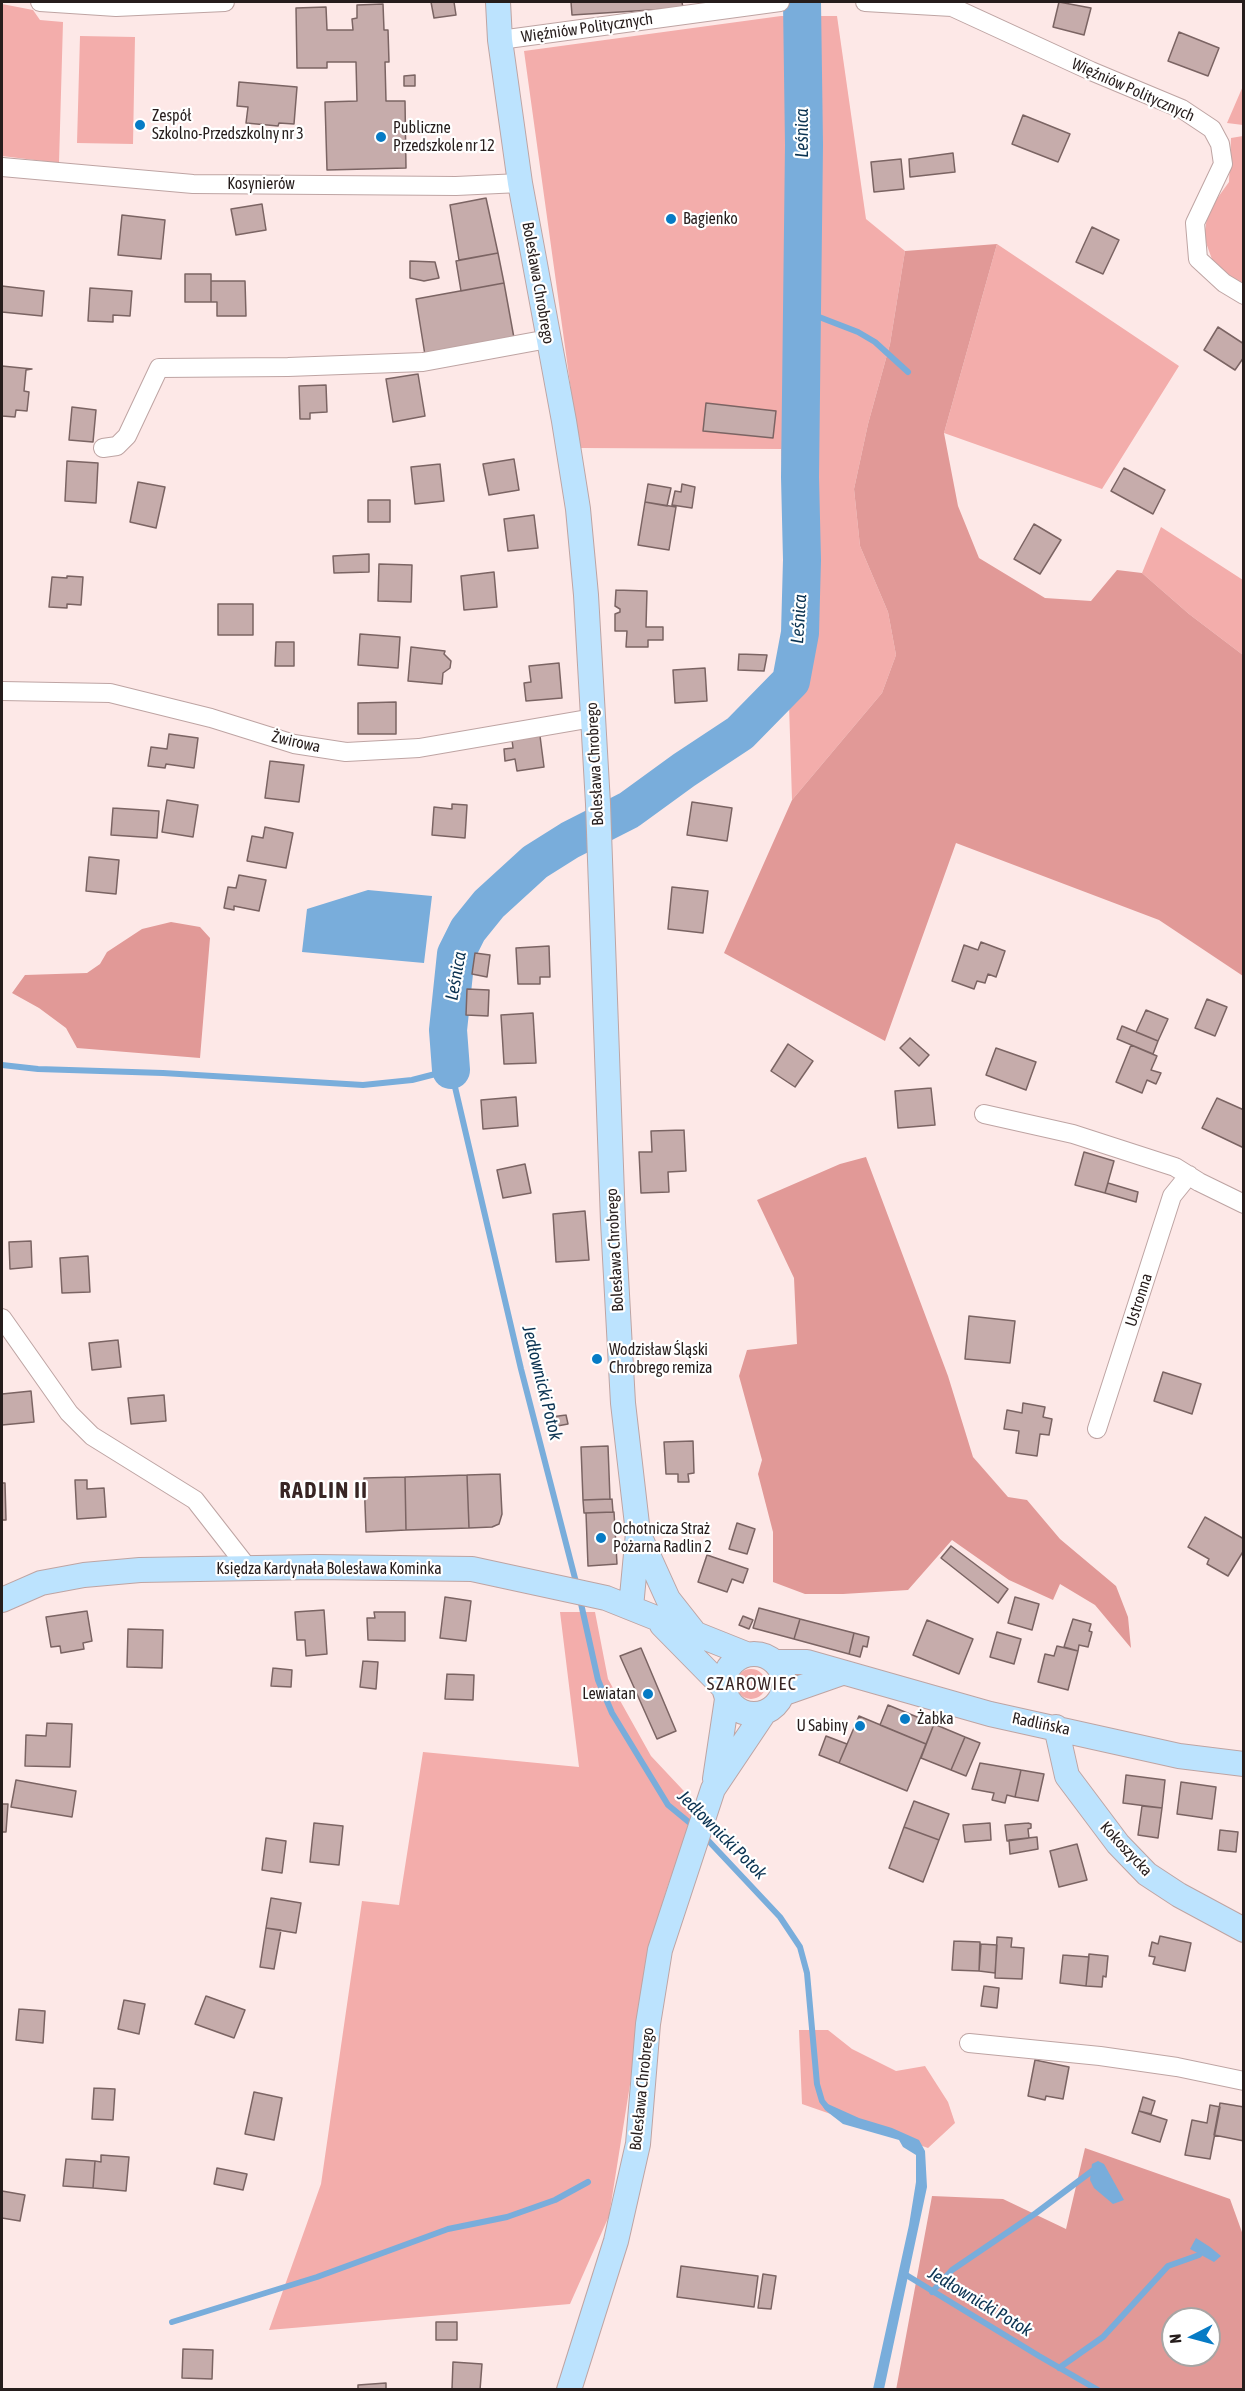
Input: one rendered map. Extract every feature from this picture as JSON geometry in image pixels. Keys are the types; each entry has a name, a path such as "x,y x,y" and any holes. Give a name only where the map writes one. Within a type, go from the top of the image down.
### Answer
{"street":[{"path":"40,2 116,7 225,2"},
{"name":"Bolesława Chrobrego","path":"498,2 500,40 520,183 578,509 586,595 598,804 613,1222 623,1403 638,1533 631,1607"},
{"name":"Więźniów Politycznych","path":"500,40 779,2"},
{"name":"Więźniów Politycznych","path":"866,2 952,7 1091,72 1182,109 1212,129 1220,144 1223,164 1195,223 1198,259 1224,283 1244,296"},
{"name":"Kosynierów","path":"2,167 193,184 456,186 520,183"},
{"path":"103,448 117,446 127,436 159,368 288,367 423,362 548,339"},
{"name":"Żwirowa","path":"2,691 110,693 211,718 294,744 346,752 419,748 593,718"},
{"path":"984,1114 1073,1134 1175,1167 1244,1204"},
{"name":"Ustronna","path":"1097,1429 1172,1196 1189,1175"},
{"path":"2,1318 69,1413 92,1436 195,1500 248,1568"},
{"name":"Bolesława Chrobrego","path":"638,1533 668,1599 695,1634"},
{"name":"Księdza Kardynała Bolesława Kominka","path":"2,1600 41,1583 84,1575 140,1570 472,1569 547,1583 606,1598 746,1654"},
{"name":"Księdza Kardynała Bolesława Kominka","path":"654,1617 725,1693"},
{"path":"746,1654 766,1656 775,1662 783,1677 782,1694 778,1702 764,1713 755,1714 739,1710 725,1693 726,1670 731,1663 746,1654"},
{"name":"Radlińska","path":"775,1662 807,1662 990,1714 1179,1756 1244,1764"},
{"path":"782,1694 842,1673"},
{"name":"Bolesława Chrobrego","path":"569,2390 616,2241 638,2144 648,2024 660,1950 709,1799 725,1693"},
{"name":"Bolesława Chrobrego","path":"709,1799 764,1713"},
{"name":"Kokoszycka","path":"1056,1727 1067,1776 1118,1844 1147,1874 1179,1895 1244,1930"},
{"path":"969,2043 1100,2056 1177,2067 1244,2081"}],"shaded area":[{"path":"2,4 33,10 40,20 63,22 59,163 2,156"},
{"path":"781,16 837,16 866,219 905,251 890,344 868,424 854,489 860,546 888,612 896,655 882,693 792,800 781,449 579,448 524,51"},
{"path":"80,36 135,37 133,144 77,143"},
{"path":"1243,86 1243,125 1227,123"},
{"path":"1243,136 1243,285 1214,265 1204,237 1208,211 1229,182 1231,138"},
{"path":"997,244 1179,366 1102,489 944,433"},
{"path":"997,244 944,433 958,506 979,558 1045,598 1091,601 1117,570 1142,573 1189,614 1243,655 1243,976 1159,920 956,843 885,1041 724,953 792,800 882,693 896,655 888,612 860,546 854,489 868,424 890,344 905,251"},
{"path":"1161,527 1243,580 1243,655 1189,614 1142,573"},
{"path":"171,922 200,927 210,938 200,1058 77,1048 66,1028 39,1008 12,993 25,975 87,973 100,964 107,952 142,929"},
{"path":"866,1157 948,1376 973,1457 1008,1497 1027,1500 1060,1539 1116,1586 1128,1617 1131,1648 1095,1605 1060,1584 1053,1600 1009,1580 952,1540 908,1590 805,1594 773,1582 773,1532 758,1474 762,1460 739,1376 747,1350 797,1344 794,1278 757,1200 840,1164"},
{"path":"560,1612 595,1612 608,1679 651,1756 697,1805 655,1928 609,2216 570,2304 269,2330 321,2184 362,1901 399,1905 423,1752 579,1767"},
{"path":"751,1669 762,1673 766,1684 762,1695 751,1699 740,1695 736,1684 740,1673"},
{"path":"799,2030 828,2030 852,2049 896,2071 925,2066 948,2102 955,2123 928,2148 802,2104"},
{"path":"1085,2148 1230,2199 1243,2235 1243,2389 896,2390 932,2196 1003,2199 1066,2229"}],"water":[{"path":"368,890 432,896 424,963 302,952 307,909"},
{"path":"819,2100 859,2118 892,2128 919,2140 925,2151 927,2187 884,2389 873,2389 909,2225 916,2182 916,2155 903,2147 899,2140 843,2124 825,2110"},
{"path":"1098,2161 1104,2164 1124,2200 1113,2204 1094,2188 1090,2180 1092,2164"},
{"path":"1196,2238 1221,2256 1214,2262 1190,2249"}],"building":[{"path":"431,2 454,2 456,15 434,18"},
{"path":"571,2 682,2 683,8 572,15"},
{"path":"1059,2 1091,8 1084,35 1053,27"},
{"path":"383,4 384,30 388,30 389,62 385,62 386,101 405,101 406,168 327,170 325,102 357,101 356,62 327,62 327,68 297,68 296,8 326,7 327,30 353,30 352,19 357,18 357,5"},
{"path":"1179,32 1219,48 1208,76 1168,61"},
{"path":"415,75 415,86 404,86 404,76"},
{"path":"239,82 297,87 294,124 279,123 278,126 246,123 248,107 237,106"},
{"path":"1023,115 1070,134 1058,162 1012,144"},
{"path":"953,153 955,172 910,177 909,159"},
{"path":"901,159 904,189 874,192 871,162"},
{"path":"486,198 498,253 459,260 450,205"},
{"path":"262,204 266,230 236,235 231,209"},
{"path":"122,215 165,220 161,259 118,255"},
{"path":"1092,227 1119,240 1103,274 1076,262"},
{"path":"498,253 504,283 461,291 456,261"},
{"path":"410,261 435,262 439,278 424,281 410,278"},
{"path":"185,274 211,274 211,302 185,302"},
{"path":"211,281 245,281 246,316 217,316 217,302 211,302"},
{"path":"504,283 514,338 425,355 416,299"},
{"path":"2,286 44,291 42,316 2,312"},
{"path":"90,288 132,291 130,316 113,315 113,322 88,321"},
{"path":"1218,327 1244,344 1244,357 1235,370 1204,350"},
{"path":"2,366 32,369 26,370 24,391 29,392 27,411 16,410 15,417 2,416"},
{"path":"418,374 425,416 393,422 386,379"},
{"path":"326,385 327,412 310,413 310,419 300,419 299,386"},
{"path":"706,403 776,411 773,438 703,431"},
{"path":"72,407 96,410 93,442 69,440"},
{"path":"514,459 519,490 489,495 483,464"},
{"path":"67,461 98,463 96,503 65,501"},
{"path":"440,464 444,501 415,504 411,467"},
{"path":"1124,468 1165,490 1153,514 1111,491"},
{"path":"138,482 165,487 156,528 130,522"},
{"path":"648,484 671,488 667,506 645,502"},
{"path":"682,484 695,487 692,508 672,505 675,491 681,492"},
{"path":"368,500 390,500 390,522 368,522"},
{"path":"645,502 676,507 669,550 638,545"},
{"path":"534,515 538,548 508,551 504,519"},
{"path":"1034,524 1061,540 1040,574 1014,559"},
{"path":"369,554 369,572 334,573 333,556"},
{"path":"379,564 412,565 411,602 378,601"},
{"path":"494,572 497,607 464,610 461,576"},
{"path":"67,576 83,577 81,605 67,604 67,608 49,607 52,577 67,578"},
{"path":"616,590 647,591 646,627 663,627 663,640 648,640 648,647 626,647 627,631 615,631 615,614 620,612 620,609 615,606"},
{"path":"218,604 253,604 253,635 218,635"},
{"path":"360,634 400,637 398,668 358,665"},
{"path":"276,642 294,642 294,666 275,666"},
{"path":"411,647 445,651 444,654 451,661 450,668 443,673 442,684 408,681"},
{"path":"739,654 767,655 764,671 738,670"},
{"path":"559,663 562,698 526,701 524,683 531,682 529,666"},
{"path":"705,668 707,701 675,703 673,670"},
{"path":"396,702 396,734 358,734 358,703"},
{"path":"169,734 198,738 194,768 166,764 165,768 148,766 151,747 167,749"},
{"path":"540,736 544,767 517,771 515,759 505,761 504,749 513,748 512,740"},
{"path":"270,761 304,765 299,802 265,798"},
{"path":"167,800 198,805 193,837 162,832"},
{"path":"692,802 732,808 727,841 687,835"},
{"path":"452,804 467,805 465,838 432,835 434,807 452,809"},
{"path":"113,808 159,811 157,838 111,835"},
{"path":"265,827 293,833 286,868 247,861 252,836 263,838"},
{"path":"89,857 119,860 116,894 86,891"},
{"path":"239,875 266,880 259,911 234,906 234,910 224,908 228,887 236,888"},
{"path":"672,887 708,891 703,933 668,929"},
{"path":"981,942 1005,951 996,977 988,974 985,983 977,981 974,989 952,981 964,945 978,950"},
{"path":"549,946 550,977 540,977 540,984 518,984 516,948"},
{"path":"475,953 490,955 487,977 472,974"},
{"path":"467,989 489,990 488,1016 466,1015"},
{"path":"1207,999 1227,1007 1215,1036 1195,1028"},
{"path":"1146,1010 1168,1019 1158,1041 1136,1032"},
{"path":"533,1013 536,1063 504,1064 501,1015"},
{"path":"1122,1026 1158,1041 1153,1054 1117,1039"},
{"path":"910,1038 929,1055 919,1066 900,1048"},
{"path":"788,1044 813,1061 795,1087 771,1071"},
{"path":"1131,1045 1157,1056 1151,1070 1161,1073 1156,1084 1147,1080 1142,1093 1116,1082"},
{"path":"996,1048 1036,1062 1026,1090 986,1075"},
{"path":"931,1088 935,1125 898,1128 895,1091"},
{"path":"516,1097 518,1126 483,1129 481,1100"},
{"path":"1217,1098 1244,1110 1244,1148 1202,1128"},
{"path":"684,1130 686,1171 668,1172 669,1192 641,1193 639,1152 652,1152 651,1131"},
{"path":"1084,1152 1114,1161 1105,1193 1075,1185"},
{"path":"525,1164 531,1193 503,1198 497,1170"},
{"path":"1108,1183 1138,1192 1136,1202 1105,1193"},
{"path":"585,1211 589,1260 556,1262 553,1214"},
{"path":"31,1241 32,1267 10,1269 9,1242"},
{"path":"88,1256 90,1292 62,1293 60,1258"},
{"path":"969,1316 1015,1321 1010,1363 965,1359"},
{"path":"118,1340 121,1367 92,1370 89,1343"},
{"path":"1163,1372 1201,1384 1192,1414 1154,1401"},
{"path":"31,1391 34,1422 2,1425 2,1394"},
{"path":"164,1395 166,1421 131,1424 128,1398"},
{"path":"1023,1403 1045,1407 1043,1417 1052,1419 1049,1435 1040,1434 1037,1456 1016,1453 1019,1431 1004,1429 1007,1410 1022,1413"},
{"path":"566,1415 568,1424 552,1427 551,1417"},
{"path":"693,1441 694,1473 688,1474 689,1482 678,1482 678,1474 666,1474 664,1442"},
{"path":"608,1446 610,1499 583,1500 581,1447"},
{"path":"500,1474 502,1514 499,1524 492,1527 469,1528 467,1475"},
{"path":"467,1475 469,1528 406,1530 405,1477"},
{"path":"405,1477 406,1530 366,1532 364,1478"},
{"path":"75,1480 87,1480 87,1489 104,1488 106,1517 77,1519"},
{"path":"2,1483 5,1483 6,1520 2,1520"},
{"path":"612,1499 613,1512 584,1513 583,1500"},
{"name":"Ochotnicza Straż Pożarna Radlin 2","path":"614,1512 617,1564 588,1566 586,1513"},
{"path":"1205,1517 1244,1539 1244,1550 1228,1576 1207,1564 1209,1559 1188,1547"},
{"path":"737,1523 755,1529 747,1554 729,1549"},
{"path":"951,1546 1008,1589 998,1603 941,1558"},
{"path":"707,1555 748,1569 743,1583 732,1579 727,1592 698,1582"},
{"path":"445,1597 471,1601 466,1641 440,1638"},
{"path":"1015,1597 1039,1604 1032,1630 1008,1623"},
{"path":"759,1608 800,1619 794,1639 753,1628"},
{"path":"324,1610 327,1654 306,1656 305,1640 297,1640 295,1612"},
{"path":"87,1611 92,1641 83,1643 84,1649 61,1653 60,1646 51,1647 46,1617"},
{"path":"374,1612 405,1612 405,1641 368,1640 367,1618 375,1618"},
{"path":"743,1616 753,1620 749,1629 739,1625"},
{"path":"800,1619 854,1633 849,1654 794,1639"},
{"path":"1073,1619 1091,1624 1089,1631 1092,1632 1088,1647 1079,1645 1078,1651 1064,1647"},
{"path":"927,1620 973,1639 959,1674 913,1655"},
{"path":"128,1629 163,1630 162,1668 127,1667"},
{"path":"997,1632 1021,1639 1014,1664 990,1657"},
{"path":"854,1633 869,1637 867,1647 863,1646 860,1657 849,1654"},
{"path":"1057,1646 1078,1651 1068,1690 1038,1682 1045,1654 1054,1656"},
{"name":"Lewiatan","path":"641,1648 676,1731 657,1739 620,1656"},
{"path":"363,1661 378,1662 376,1689 360,1687"},
{"path":"273,1668 292,1670 291,1687 271,1686"},
{"path":"447,1674 474,1675 473,1700 445,1699"},
{"path":"888,1705 934,1724 926,1744 880,1725"},
{"path":"859,1716 926,1744 907,1791 839,1763"},
{"path":"47,1723 72,1724 70,1767 25,1766 26,1735 46,1736"},
{"path":"934,1724 965,1737 951,1770 921,1758"},
{"path":"826,1736 847,1744 839,1763 819,1755"},
{"path":"965,1737 980,1743 966,1776 951,1770"},
{"path":"980,1763 1021,1770 1015,1797 1007,1795 1005,1803 992,1800 994,1793 972,1789"},
{"path":"1021,1770 1044,1774 1038,1801 1015,1797"},
{"path":"1126,1775 1165,1780 1162,1808 1123,1803"},
{"path":"16,1780 76,1791 72,1817 11,1807"},
{"path":"1181,1782 1216,1787 1212,1819 1177,1814"},
{"path":"914,1801 949,1814 939,1840 904,1827"},
{"path":"2,1804 8,1804 6,1832 2,1832"},
{"path":"1142,1806 1162,1808 1158,1838 1138,1835"},
{"path":"314,1823 343,1826 339,1865 310,1862"},
{"path":"990,1823 991,1840 965,1842 963,1825"},
{"path":"1031,1824 1031,1828 1028,1829 1029,1838 1007,1841 1005,1825"},
{"path":"904,1827 939,1840 923,1882 889,1868"},
{"path":"1220,1830 1238,1832 1236,1852 1218,1850"},
{"path":"1037,1837 1038,1849 1010,1854 1009,1840"},
{"path":"266,1838 286,1841 282,1873 262,1870"},
{"path":"1077,1844 1087,1880 1059,1887 1050,1851"},
{"path":"271,1898 301,1903 296,1933 266,1928"},
{"path":"266,1928 281,1930 274,1969 260,1967"},
{"path":"1160,1936 1191,1943 1185,1971 1153,1964 1155,1957 1149,1956 1152,1942 1158,1944"},
{"path":"997,1937 1012,1938 1011,1947 1024,1948 1022,1979 995,1978"},
{"path":"954,1941 980,1942 979,1971 952,1970"},
{"path":"981,1944 997,1945 995,1973 979,1971"},
{"path":"1089,1954 1108,1956 1106,1977 1103,1976 1102,1987 1086,1986"},
{"path":"1063,1955 1089,1957 1086,1986 1060,1983"},
{"path":"984,1986 999,1988 997,2008 981,2006"},
{"path":"206,1996 245,2010 234,2038 195,2024"},
{"path":"124,2000 145,2004 139,2034 118,2029"},
{"path":"19,2009 45,2011 43,2043 16,2040"},
{"path":"1035,2060 1069,2067 1063,2099 1046,2096 1045,2100 1028,2096"},
{"path":"94,2088 115,2089 113,2120 92,2119"},
{"path":"254,2092 282,2098 274,2140 245,2134"},
{"path":"1143,2097 1155,2101 1151,2114 1139,2111"},
{"path":"1220,2103 1244,2107 1244,2141 1214,2135"},
{"path":"1210,2105 1220,2107 1210,2159 1185,2155 1192,2120 1207,2123"},
{"path":"1139,2111 1167,2120 1160,2142 1132,2133"},
{"path":"101,2155 129,2157 126,2191 93,2188 95,2161 101,2162"},
{"path":"66,2159 95,2161 93,2188 63,2186"},
{"path":"217,2168 247,2174 243,2190 214,2184"},
{"path":"2,2191 25,2195 20,2221 2,2218"},
{"path":"681,2266 758,2276 754,2307 677,2297"},
{"path":"763,2274 776,2276 771,2309 758,2308"},
{"path":"436,2322 457,2322 457,2340 436,2340"},
{"path":"183,2349 213,2350 212,2379 182,2378"},
{"path":"453,2362 482,2364 480,2390 452,2389"},
{"path":"386,2383 386,2390 358,2390 358,2385"}],"waterway":[{"name":"Leśnica","path":"451,1070 448,1030 456,954 468,930 489,904 535,862 570,840 629,810 740,733 791,681 800,633 802,560 800,477 804,145 802,2"},
{"path":"801,310 858,332 875,342 908,372"},
{"name":"Jedłownicki Potok","path":"2,1065 38,1069 163,1073 363,1085 412,1080 451,1070 521,1369 577,1586"},
{"name":"Jedłownicki Potok","path":"580,1599 598,1680 612,1713 668,1805 696,1828"},
{"name":"Jedłownicki Potok","path":"703,1835 780,1917 800,1947 807,1973 817,2084 822,2101 826,2106"},
{"path":"932,2292 952,2270 1036,2213 1092,2171"},
{"path":"172,2322 317,2277 448,2229 507,2217 555,2200 588,2182"},
{"path":"1059,2368 1103,2337 1168,2266 1199,2255"},
{"name":"Jedłownicki Potok","path":"903,2273 1098,2390"}],"place":[{"name":"Zespół Szkolno-Przedszkolny nr 3","path":"140,125"},
{"name":"Publiczne Przedszkole nr 12","path":"381,137"},
{"name":"Bagienko","path":"671,219"},
{"name":"Wodzisław Śląski Chrobrego remiza","path":"597,1359"},
{"name":"Ochotnicza Straż Pożarna Radlin 2","path":"601,1538"},
{"name":"Lewiatan","path":"648,1694"},
{"name":"Żabka","path":"905,1719"},
{"name":"U Sabiny","path":"860,1726"}],"district":[{"name":"RADLIN II","path":"324,1491"},
{"name":"SZAROWIEC","path":"752,1684"}]}
